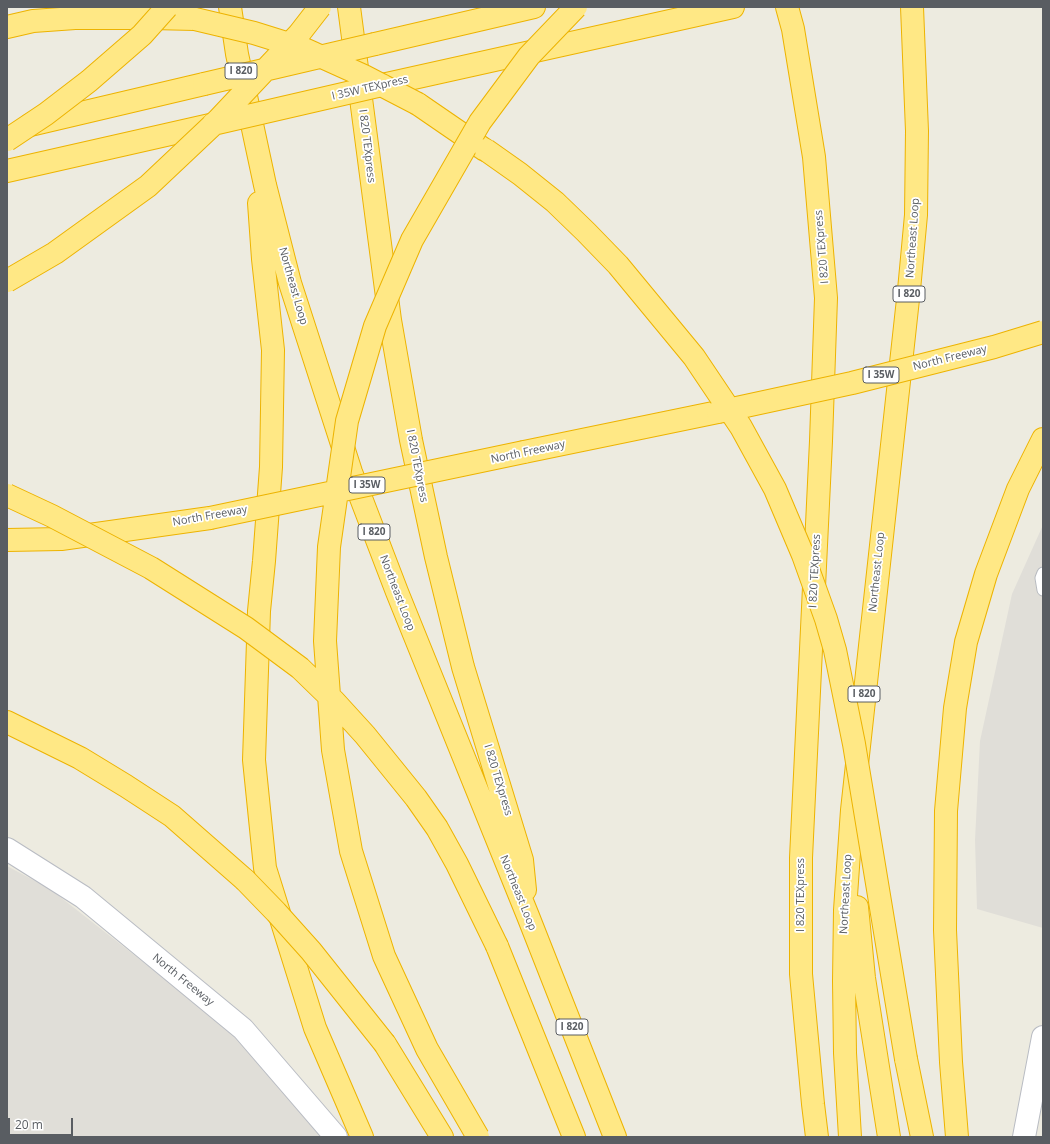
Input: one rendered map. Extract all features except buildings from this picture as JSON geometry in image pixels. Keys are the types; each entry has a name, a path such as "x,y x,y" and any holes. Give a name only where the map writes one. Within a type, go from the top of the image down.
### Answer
{"highway":[{"path":"150,7 302,48 364,76 418,104 520,174 555,202 618,265 651,303 702,369 741,427 775,489 803,555 826,619 835,650 847,703 906,1059 922,1137"},
{"path":"7,140 46,114 89,82 142,35 167,7"},
{"name":"Northeast Loop","path":"230,7 254,136 290,283 352,472 400,600 528,916 615,1137"},
{"path":"7,281 54,253 148,186 218,120 299,34 320,7"},
{"name":"I 820 TEXpress","path":"349,7 390,320 412,440 436,557 463,667 522,860 528,916"},
{"path":"7,130 534,7"},
{"path":"478,1137 427,1049 384,956 350,852 332,743 325,641 329,547 347,421 375,326 412,240 480,122 529,56 576,7"},
{"name":"I 35W TEXpress","path":"7,171 382,84 733,7"},
{"name":"I 820 TEXpress","path":"787,7 793,29 814,157 826,298 821,449 801,858 801,974 817,1137"},
{"name":"Northeast Loop","path":"850,1137 845,1053 845,910 852,810 916,215 917,131 912,7"},
{"path":"7,27 33,21 75,18 137,17 195,20"},
{"path":"254,136 263,259 273,350 271,467 259,611 254,760 265,868 315,1028 362,1137"},
{"name":"North Freeway","path":"7,540 61,539 210,518 852,383 994,347 1043,332"},
{"path":"957,1137 951,1062 945,930 946,811 955,708 966,642 986,574 1018,488 1043,439"},
{"path":"7,495 59,520 151,568 246,628 300,668 334,701 365,735 416,798 457,864 497,946 574,1137"},
{"path":"7,722 80,758 172,816 245,880 311,951 385,1044 442,1137"},
{"path":"852,810 857,908 864,978 888,1137"}],"main road":[{"name":"North Freeway","path":"7,849 82,898 243,1029 336,1137"},
{"path":"1024,1137 1043,1036"}],"lane":[{"path":"1043,573 1041,578 1043,590"}],"shaded area":[{"path":"1043,525 1043,928 977,909 975,840 980,741 1012,594"},
{"path":"7,866 50,889 235,1034 326,1137 7,1137"}]}
